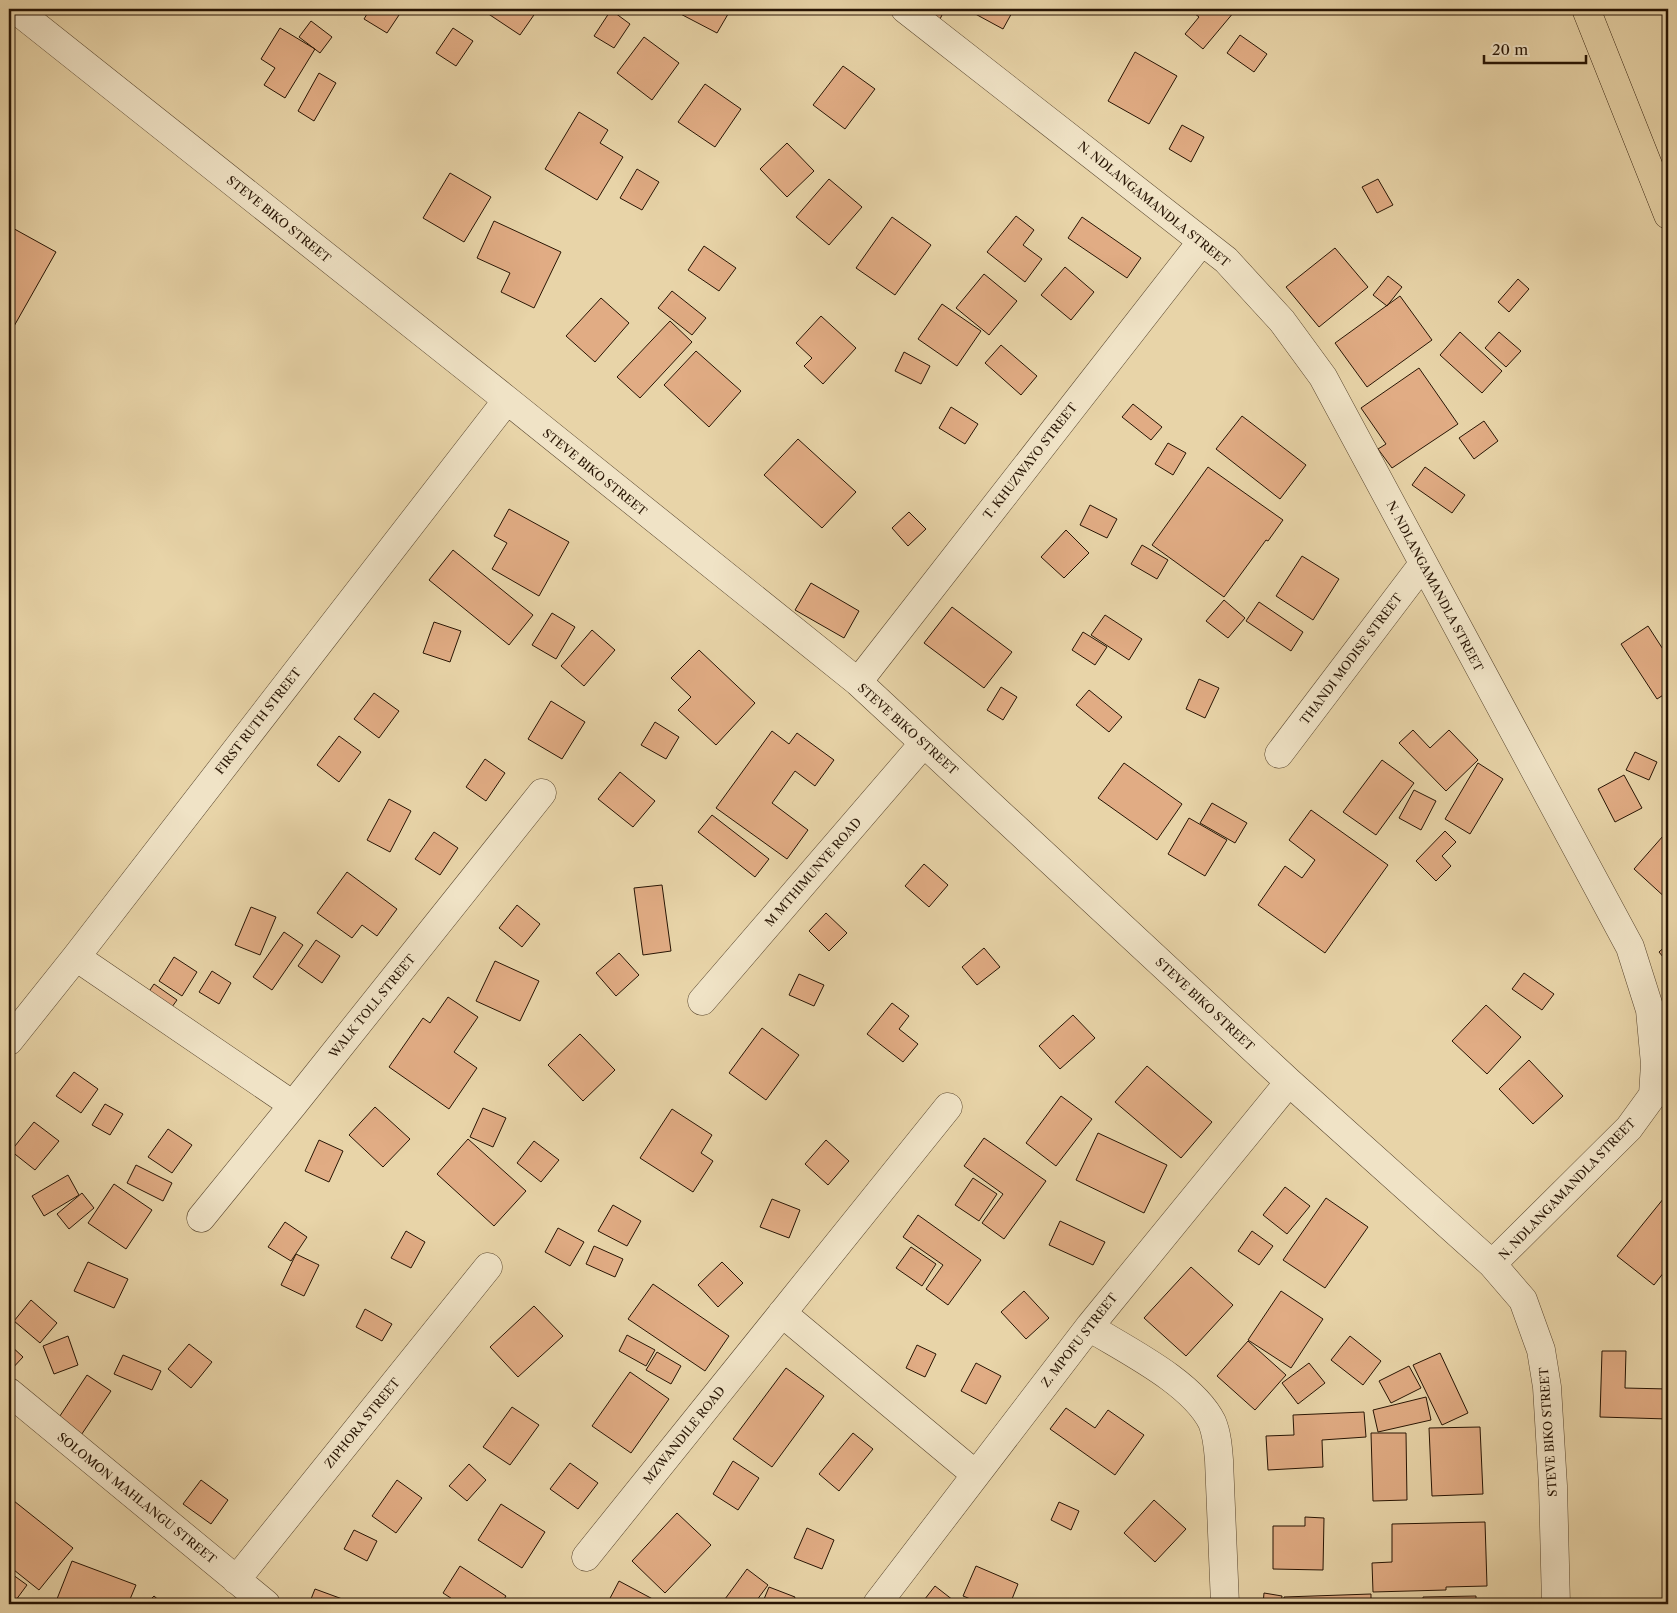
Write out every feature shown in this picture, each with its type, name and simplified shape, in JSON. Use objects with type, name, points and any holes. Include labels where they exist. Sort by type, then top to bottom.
[{"type":"highway","points":[[1586,9],[1668,215]]},
{"type":"street","name":"STEVE BIKO STREET","points":[[15,9],[858,682],[1289,1082],[1492,1264],[1523,1300],[1541,1350],[1547,1387],[1553,1486],[1556,1604]]},
{"type":"street","name":"N. NDLANGAMANDLA STREET","points":[[905,9],[1202,240],[1226,260],[1282,321],[1323,378],[1630,947],[1650,1010],[1655,1064],[1653,1095],[1629,1128],[1492,1264]]},
{"type":"street","name":"T. KHUZWAYO STREET","points":[[858,682],[1202,240]]},
{"type":"street","name":"FIRST RUTH STREET","points":[[9,1041],[507,400]]},
{"type":"street","name":"THANDI MODISE STREET","points":[[1279,754],[1423,564]]},
{"type":"street","name":"M MTHIMUNYE ROAD","points":[[702,1001],[924,743]]},
{"type":"street","name":"WALK TOLL STREET","points":[[201,1218],[542,793]]},
{"type":"street","points":[[76,957],[293,1105]]},
{"type":"street","name":"Z. MPOFU STREET","points":[[877,1604],[1089,1327],[1289,1082]]},
{"type":"street","name":"MZWANDILE ROAD","points":[[586,1557],[948,1107]]},
{"type":"street","name":"ZIPHORA STREET","points":[[236,1580],[488,1267]]},
{"type":"street","points":[[782,1313],[975,1474]]},
{"type":"street","points":[[1089,1327],[1153,1366],[1181,1386],[1212,1422],[1217,1438],[1219,1460],[1225,1604]]},
{"type":"street","name":"SOLOMON MAHLANGU STREET","points":[[9,1392],[266,1604]]},
{"type":"building","points":[[370,9],[403,9],[387,33],[364,19]]},
{"type":"building","points":[[481,9],[531,9],[536,12],[520,35]]},
{"type":"building","points":[[671,9],[731,9],[717,33]]},
{"type":"building","points":[[917,9],[945,9],[937,25]]},
{"type":"building","points":[[969,9],[1014,9],[1003,29]]},
{"type":"building","points":[[1189,9],[1230,9],[1234,12],[1203,49],[1185,34],[1199,17]]},
{"type":"building","points":[[611,10],[630,24],[614,48],[594,36]]},
{"type":"building","points":[[311,21],[332,37],[320,53],[299,37]]},
{"type":"building","points":[[280,28],[315,49],[285,98],[264,85],[275,68],[261,59]]},
{"type":"building","points":[[453,28],[473,41],[456,66],[436,53]]},
{"type":"building","points":[[1240,35],[1267,54],[1254,72],[1227,53]]},
{"type":"building","points":[[644,37],[679,63],[652,100],[617,73]]},
{"type":"building","points":[[1135,52],[1177,76],[1149,124],[1108,101]]},
{"type":"building","points":[[843,66],[875,89],[845,129],[813,105]]},
{"type":"building","points":[[319,73],[336,83],[314,121],[298,111]]},
{"type":"building","points":[[705,84],[741,109],[715,147],[678,122]]},
{"type":"building","points":[[579,112],[608,130],[600,143],[623,157],[597,200],[545,169]]},
{"type":"building","points":[[1182,125],[1204,137],[1191,162],[1169,149]]},
{"type":"building","points":[[787,143],[814,171],[787,197],[760,169]]},
{"type":"building","points":[[637,169],[659,182],[642,210],[620,198]]},
{"type":"building","points":[[450,173],[491,197],[464,242],[423,218]]},
{"type":"building","points":[[829,179],[862,207],[829,245],[796,217]]},
{"type":"building","points":[[1378,179],[1393,205],[1377,213],[1362,187]]},
{"type":"building","points":[[1016,216],[1034,230],[1023,245],[1042,259],[1025,282],[987,252]]},
{"type":"building","points":[[892,217],[931,245],[895,295],[856,268]]},
{"type":"building","points":[[1082,217],[1141,258],[1127,278],[1068,238]]},
{"type":"building","points":[[494,221],[561,252],[534,308],[501,292],[510,273],[477,258]]},
{"type":"building","points":[[9,226],[56,252],[9,335]]},
{"type":"building","points":[[704,246],[736,268],[719,291],[688,270]]},
{"type":"building","points":[[1335,248],[1368,287],[1319,327],[1286,287]]},
{"type":"building","points":[[1065,267],[1094,292],[1071,320],[1041,295]]},
{"type":"building","points":[[984,274],[1017,301],[989,335],[956,308]]},
{"type":"building","points":[[1388,276],[1402,287],[1387,306],[1373,295]]},
{"type":"building","points":[[1518,279],[1529,289],[1509,312],[1498,302]]},
{"type":"building","points":[[672,291],[706,318],[692,335],[658,308]]},
{"type":"building","points":[[1400,296],[1432,340],[1367,387],[1335,343]]},
{"type":"building","points":[[601,298],[629,323],[595,362],[566,336]]},
{"type":"building","points":[[942,304],[981,331],[957,366],[918,339]]},
{"type":"building","points":[[821,316],[856,348],[823,384],[804,366],[812,358],[796,343]]},
{"type":"building","points":[[670,321],[692,342],[640,398],[617,377]]},
{"type":"building","points":[[1460,332],[1502,371],[1482,393],[1440,355]]},
{"type":"building","points":[[1499,332],[1521,351],[1506,367],[1485,348]]},
{"type":"building","points":[[1001,345],[1037,376],[1021,395],[985,363]]},
{"type":"building","points":[[696,351],[741,391],[709,427],[664,385]]},
{"type":"building","points":[[904,352],[930,366],[921,384],[895,371]]},
{"type":"building","points":[[1419,368],[1458,424],[1392,468],[1378,449],[1386,444],[1361,408]]},
{"type":"building","points":[[1133,404],[1162,427],[1151,440],[1122,417]]},
{"type":"building","points":[[951,407],[978,424],[965,444],[939,428]]},
{"type":"building","points":[[1242,416],[1306,465],[1280,499],[1216,449]]},
{"type":"building","points":[[1484,421],[1498,441],[1474,459],[1459,438]]},
{"type":"building","points":[[798,439],[856,492],[822,528],[764,475]]},
{"type":"building","points":[[1168,443],[1186,453],[1173,475],[1155,464]]},
{"type":"building","points":[[1208,467],[1283,520],[1224,597],[1152,545]]},
{"type":"building","points":[[1425,467],[1465,495],[1452,513],[1412,485]]},
{"type":"building","points":[[1090,505],[1117,519],[1107,538],[1080,525]]},
{"type":"building","points":[[509,509],[569,542],[539,596],[492,569],[507,543],[494,536]]},
{"type":"building","points":[[909,512],[926,529],[908,546],[892,528]]},
{"type":"building","points":[[1066,530],[1089,553],[1064,578],[1041,557]]},
{"type":"building","points":[[1142,545],[1168,560],[1157,579],[1131,564]]},
{"type":"building","points":[[453,550],[533,615],[509,645],[429,580]]},
{"type":"building","points":[[1302,556],[1339,579],[1313,620],[1276,596]]},
{"type":"building","points":[[811,583],[859,611],[844,638],[795,610]]},
{"type":"building","points":[[1224,600],[1245,618],[1228,638],[1206,621]]},
{"type":"building","points":[[1259,602],[1303,632],[1291,651],[1246,621]]},
{"type":"building","points":[[952,607],[1012,652],[984,688],[924,643]]},
{"type":"building","points":[[552,613],[575,627],[556,659],[532,645]]},
{"type":"building","points":[[1105,615],[1142,639],[1129,660],[1091,635]]},
{"type":"building","points":[[434,622],[461,631],[450,662],[423,653]]},
{"type":"building","points":[[1648,626],[1668,657],[1668,692],[1657,699],[1621,644]]},
{"type":"building","points":[[592,630],[615,650],[584,686],[561,666]]},
{"type":"building","points":[[1083,632],[1107,647],[1095,665],[1072,650]]},
{"type":"building","points":[[699,650],[755,703],[716,745],[678,710],[691,697],[671,678]]},
{"type":"building","points":[[1199,679],[1219,688],[1205,718],[1186,709]]},
{"type":"building","points":[[1001,687],[1017,697],[1003,720],[987,710]]},
{"type":"building","points":[[1089,690],[1122,717],[1109,732],[1076,705]]},
{"type":"building","points":[[374,693],[399,711],[379,738],[354,719]]},
{"type":"building","points":[[551,701],[585,722],[562,759],[528,739]]},
{"type":"building","points":[[655,722],[679,737],[666,759],[641,745]]},
{"type":"building","points":[[1413,730],[1430,748],[1449,730],[1478,760],[1446,791],[1399,743]]},
{"type":"building","points":[[772,731],[789,744],[797,733],[834,760],[815,786],[795,771],[772,803],[808,830],[787,859],[716,808]]},
{"type":"building","points":[[339,736],[361,752],[339,782],[317,765]]},
{"type":"building","points":[[1635,752],[1657,762],[1649,780],[1626,770]]},
{"type":"building","points":[[485,759],[505,773],[486,801],[466,787]]},
{"type":"building","points":[[1382,760],[1414,783],[1376,835],[1343,812]]},
{"type":"building","points":[[1124,763],[1182,804],[1157,840],[1098,798]]},
{"type":"building","points":[[1478,763],[1503,779],[1470,834],[1445,819]]},
{"type":"building","points":[[620,772],[655,801],[633,827],[598,799]]},
{"type":"building","points":[[1624,775],[1642,808],[1615,822],[1598,789]]},
{"type":"building","points":[[1414,790],[1436,801],[1421,830],[1399,818]]},
{"type":"building","points":[[389,799],[411,811],[390,852],[367,840]]},
{"type":"building","points":[[1212,803],[1247,823],[1235,843],[1200,823]]},
{"type":"building","points":[[1311,810],[1388,865],[1325,953],[1258,905],[1285,866],[1302,878],[1315,860],[1289,840]]},
{"type":"building","points":[[712,815],[769,859],[755,877],[698,832]]},
{"type":"building","points":[[1189,818],[1227,840],[1205,876],[1168,854]]},
{"type":"building","points":[[1445,831],[1456,842],[1442,856],[1451,866],[1436,881],[1416,861]]},
{"type":"building","points":[[434,832],[458,848],[440,875],[415,859]]},
{"type":"building","points":[[1663,836],[1668,840],[1668,900],[1634,869]]},
{"type":"building","points":[[924,864],[948,885],[929,907],[905,886]]},
{"type":"building","points":[[347,872],[397,909],[377,936],[362,925],[352,938],[317,913]]},
{"type":"building","points":[[662,885],[671,951],[643,955],[634,888]]},
{"type":"building","points":[[517,905],[540,924],[522,947],[499,928]]},
{"type":"building","points":[[251,907],[276,917],[260,955],[235,945]]},
{"type":"building","points":[[826,913],[847,933],[829,951],[809,931]]},
{"type":"building","points":[[284,932],[303,945],[272,990],[253,977]]},
{"type":"building","points":[[316,940],[340,956],[322,983],[298,966]]},
{"type":"building","points":[[1668,944],[1668,963],[1659,952]]},
{"type":"building","points":[[984,948],[1000,967],[977,985],[962,967]]},
{"type":"building","points":[[619,953],[639,975],[616,996],[596,973]]},
{"type":"building","points":[[174,957],[197,972],[182,996],[159,981]]},
{"type":"building","points":[[495,961],[539,981],[520,1021],[476,1001]]},
{"type":"building","points":[[212,971],[231,983],[219,1004],[199,992]]},
{"type":"building","points":[[1524,973],[1554,994],[1542,1010],[1512,989]]},
{"type":"building","points":[[799,974],[824,985],[814,1006],[789,995]]},
{"type":"building","points":[[154,984],[177,1000],[164,1018],[142,1002]]},
{"type":"building","points":[[448,997],[478,1017],[454,1052],[477,1068],[449,1109],[389,1067],[423,1018],[430,1023]]},
{"type":"building","points":[[892,1003],[909,1016],[899,1029],[918,1044],[903,1062],[867,1034]]},
{"type":"building","points":[[1486,1005],[1521,1037],[1487,1074],[1452,1041]]},
{"type":"building","points":[[1073,1015],[1095,1038],[1060,1069],[1039,1046]]},
{"type":"building","points":[[762,1028],[799,1055],[766,1100],[729,1073]]},
{"type":"building","points":[[580,1034],[615,1070],[583,1101],[548,1065]]},
{"type":"building","points":[[1529,1060],[1563,1096],[1533,1124],[1499,1089]]},
{"type":"building","points":[[1147,1066],[1212,1122],[1181,1158],[1115,1102]]},
{"type":"building","points":[[74,1072],[98,1089],[81,1113],[56,1096]]},
{"type":"building","points":[[1061,1096],[1092,1119],[1056,1166],[1026,1143]]},
{"type":"building","points":[[105,1104],[123,1114],[110,1135],[92,1125]]},
{"type":"building","points":[[375,1107],[410,1139],[383,1167],[349,1135]]},
{"type":"building","points":[[483,1108],[506,1118],[493,1147],[470,1137]]},
{"type":"building","points":[[672,1109],[712,1135],[701,1153],[713,1161],[693,1192],[640,1158]]},
{"type":"building","points":[[34,1122],[59,1141],[35,1170],[11,1151]]},
{"type":"building","points":[[168,1129],[192,1145],[172,1173],[148,1157]]},
{"type":"building","points":[[1098,1133],[1167,1165],[1144,1213],[1076,1180]]},
{"type":"building","points":[[984,1138],[1046,1181],[1004,1239],[982,1223],[1003,1194],[964,1166]]},
{"type":"building","points":[[468,1139],[526,1191],[494,1226],[437,1174]]},
{"type":"building","points":[[319,1140],[343,1151],[329,1182],[305,1171]]},
{"type":"building","points":[[826,1140],[849,1161],[828,1185],[805,1164]]},
{"type":"building","points":[[534,1141],[559,1160],[541,1182],[517,1163]]},
{"type":"building","points":[[136,1165],[172,1183],[163,1201],[127,1183]]},
{"type":"building","points":[[68,1175],[79,1195],[44,1216],[32,1196]]},
{"type":"building","points":[[973,1178],[997,1194],[979,1221],[955,1205]]},
{"type":"building","points":[[114,1184],[152,1210],[126,1249],[88,1223]]},
{"type":"building","points":[[1285,1187],[1310,1206],[1287,1234],[1263,1215]]},
{"type":"building","points":[[82,1193],[94,1208],[69,1229],[57,1214]]},
{"type":"building","points":[[1668,1193],[1668,1267],[1654,1285],[1617,1256]]},
{"type":"building","points":[[1326,1198],[1368,1227],[1325,1288],[1283,1260]]},
{"type":"building","points":[[772,1199],[800,1210],[789,1238],[760,1227]]},
{"type":"building","points":[[613,1205],[641,1221],[627,1246],[598,1231]]},
{"type":"building","points":[[918,1215],[981,1260],[948,1305],[926,1289],[943,1265],[903,1237]]},
{"type":"building","points":[[1060,1221],[1105,1242],[1093,1265],[1049,1245]]},
{"type":"building","points":[[285,1222],[307,1237],[291,1261],[268,1247]]},
{"type":"building","points":[[558,1228],[584,1242],[570,1266],[545,1252]]},
{"type":"building","points":[[406,1231],[425,1242],[411,1268],[391,1258]]},
{"type":"building","points":[[1252,1231],[1273,1246],[1259,1265],[1238,1251]]},
{"type":"building","points":[[594,1246],[623,1259],[615,1277],[586,1264]]},
{"type":"building","points":[[911,1247],[936,1264],[922,1286],[896,1268]]},
{"type":"building","points":[[296,1254],[319,1265],[304,1296],[281,1285]]},
{"type":"building","points":[[88,1262],[128,1279],[114,1308],[74,1291]]},
{"type":"building","points":[[722,1262],[743,1283],[718,1307],[698,1285]]},
{"type":"building","points":[[1191,1267],[1233,1305],[1186,1356],[1144,1318]]},
{"type":"building","points":[[653,1284],[729,1336],[705,1371],[628,1319]]},
{"type":"building","points":[[1024,1291],[1049,1318],[1026,1339],[1001,1312]]},
{"type":"building","points":[[1281,1291],[1323,1319],[1291,1368],[1248,1340]]},
{"type":"building","points":[[31,1300],[57,1323],[40,1343],[14,1321]]},
{"type":"building","points":[[534,1306],[563,1336],[518,1377],[490,1347]]},
{"type":"building","points":[[365,1309],[392,1324],[382,1341],[356,1327]]},
{"type":"building","points":[[627,1335],[655,1350],[646,1366],[619,1351]]},
{"type":"building","points":[[68,1336],[78,1365],[54,1374],[43,1346]]},
{"type":"building","points":[[1350,1336],[1381,1361],[1363,1385],[1331,1360]]},
{"type":"building","points":[[1248,1341],[1286,1375],[1255,1410],[1217,1376]]},
{"type":"building","points":[[9,1344],[23,1357],[9,1372]]},
{"type":"building","points":[[189,1344],[212,1362],[191,1388],[168,1369]]},
{"type":"building","points":[[917,1345],[936,1354],[925,1377],[906,1368]]},
{"type":"building","points":[[1602,1351],[1626,1351],[1625,1388],[1668,1389],[1668,1419],[1600,1417]]},
{"type":"building","points":[[657,1352],[681,1366],[671,1384],[646,1370]]},
{"type":"building","points":[[1440,1353],[1468,1413],[1442,1425],[1413,1365]]},
{"type":"building","points":[[123,1355],[161,1371],[152,1390],[114,1374]]},
{"type":"building","points":[[976,1363],[1001,1376],[986,1404],[961,1391]]},
{"type":"building","points":[[1309,1363],[1325,1383],[1298,1404],[1282,1383]]},
{"type":"building","points":[[1409,1366],[1421,1388],[1391,1403],[1379,1381]]},
{"type":"building","points":[[786,1368],[824,1396],[772,1467],[733,1439]]},
{"type":"building","points":[[630,1372],[669,1399],[631,1453],[592,1426]]},
{"type":"building","points":[[87,1375],[111,1391],[73,1447],[50,1431]]},
{"type":"building","points":[[1426,1397],[1431,1420],[1378,1432],[1373,1410]]},
{"type":"building","points":[[512,1407],[539,1425],[510,1465],[483,1447]]},
{"type":"building","points":[[1066,1408],[1095,1428],[1108,1410],[1144,1435],[1115,1475],[1050,1429]]},
{"type":"building","points":[[1364,1412],[1366,1437],[1322,1440],[1323,1467],[1268,1470],[1266,1436],[1294,1435],[1293,1415]]},
{"type":"building","points":[[1480,1427],[1483,1494],[1432,1496],[1429,1428]]},
{"type":"building","points":[[853,1433],[873,1449],[839,1491],[819,1474]]},
{"type":"building","points":[[1371,1433],[1406,1433],[1407,1500],[1373,1501]]},
{"type":"building","points":[[733,1461],[759,1478],[738,1510],[713,1494]]},
{"type":"building","points":[[570,1463],[598,1483],[578,1509],[550,1489]]},
{"type":"building","points":[[469,1464],[486,1480],[467,1501],[449,1486]]},
{"type":"building","points":[[201,1480],[228,1500],[211,1524],[183,1504]]},
{"type":"building","points":[[397,1480],[422,1498],[396,1533],[372,1516]]},
{"type":"building","points":[[1154,1500],[1186,1529],[1155,1562],[1124,1533]]},
{"type":"building","points":[[14,1501],[73,1548],[39,1590],[9,1566],[9,1508]]},
{"type":"building","points":[[1059,1502],[1079,1511],[1071,1530],[1051,1520]]},
{"type":"building","points":[[501,1504],[545,1532],[522,1568],[478,1540]]},
{"type":"building","points":[[677,1513],[711,1545],[665,1593],[632,1561]]},
{"type":"building","points":[[1305,1517],[1324,1518],[1323,1570],[1273,1569],[1273,1526],[1305,1526]]},
{"type":"building","points":[[1485,1522],[1487,1586],[1446,1587],[1446,1590],[1373,1592],[1372,1563],[1392,1562],[1392,1524]]},
{"type":"building","points":[[807,1528],[834,1540],[822,1569],[794,1558]]},
{"type":"building","points":[[354,1530],[377,1541],[367,1561],[344,1549]]},
{"type":"building","points":[[72,1561],[136,1585],[128,1604],[55,1604]]},
{"type":"building","points":[[460,1566],[506,1596],[501,1604],[460,1604],[443,1593]]},
{"type":"building","points":[[976,1566],[1018,1584],[1010,1604],[983,1604],[963,1596]]},
{"type":"building","points":[[747,1569],[768,1585],[754,1604],[732,1604],[725,1599]]},
{"type":"building","points":[[9,1572],[27,1585],[13,1604],[9,1604]]},
{"type":"building","points":[[619,1581],[662,1604],[607,1604]]},
{"type":"building","points":[[935,1586],[958,1604],[921,1604]]},
{"type":"building","points":[[769,1587],[795,1597],[793,1604],[762,1604]]},
{"type":"building","points":[[315,1589],[356,1604],[309,1604]]},
{"type":"building","points":[[1264,1593],[1282,1596],[1281,1604],[1263,1604]]},
{"type":"building","points":[[1371,1594],[1371,1604],[1284,1604],[1284,1597]]},
{"type":"building","points":[[154,1596],[163,1604],[146,1604]]},
{"type":"building","points":[[1476,1596],[1476,1604],[1423,1604],[1423,1597]]}]
